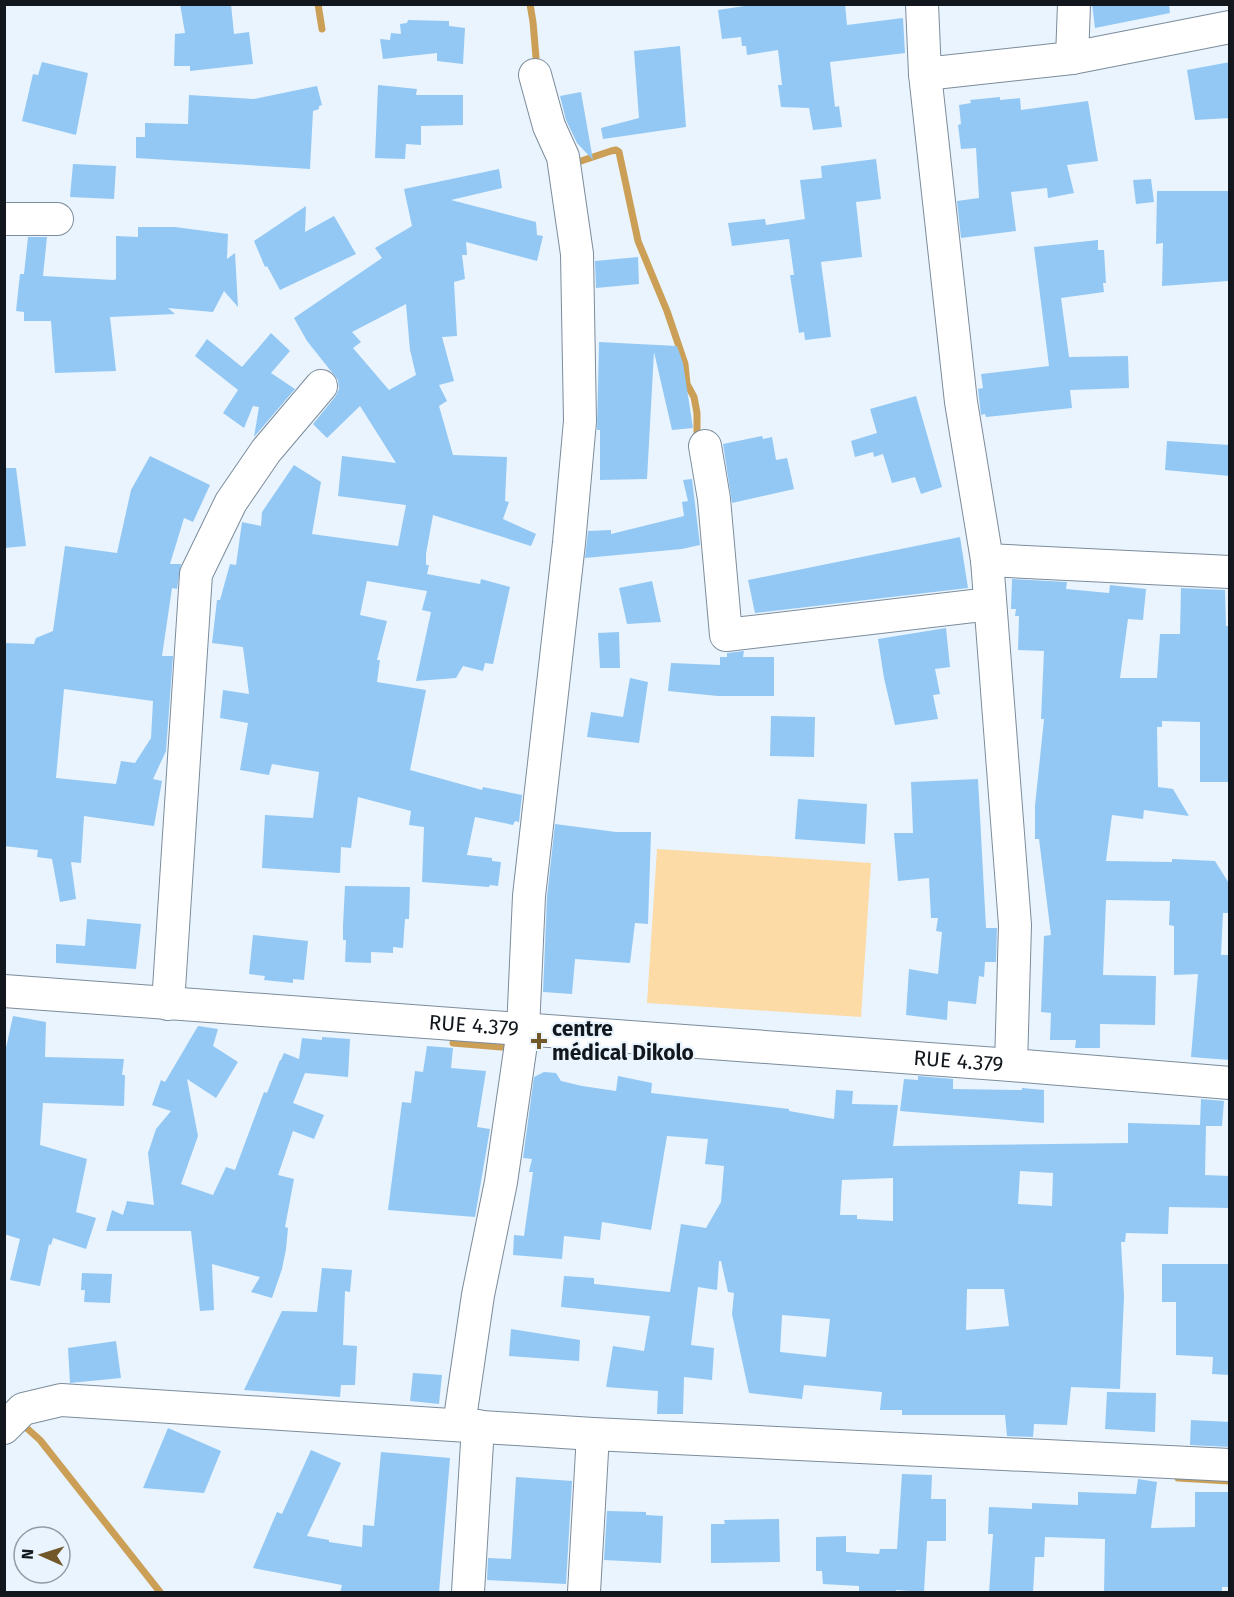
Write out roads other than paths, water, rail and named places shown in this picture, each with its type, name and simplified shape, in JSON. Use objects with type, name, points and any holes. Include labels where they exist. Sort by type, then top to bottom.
[{"type":"street","points":[[922,4],[925,74],[961,402],[987,560],[1015,925],[1011,1065]]},
{"type":"street","points":[[1072,58],[1074,4]]},
{"type":"street","points":[[925,74],[1072,58],[1230,27]]},
{"type":"street","points":[[468,1593],[468,1425],[478,1295],[501,1182],[523,1030],[529,896],[569,543],[580,421],[578,254],[563,158],[549,126],[535,75]]},
{"type":"street","points":[[4,219],[57,219]]},
{"type":"street","points":[[168,1004],[196,574],[231,502],[266,451],[321,386]]},
{"type":"street","points":[[705,446],[714,499],[726,635],[990,604]]},
{"type":"street","points":[[987,560],[1230,572]]},
{"type":"street","name":"RUE 4.379","points":[[4,991],[1230,1083]]},
{"type":"street","points":[[14,1418],[61,1400],[593,1434],[1230,1465]]},
{"type":"street","points":[[584,1593],[593,1434]]},
{"type":"waterway","points":[[318,4],[322,29]]},
{"type":"waterway","points":[[530,4],[537,69]]},
{"type":"waterway","points":[[573,160],[581,161],[616,150],[619,152],[638,241],[667,311],[685,364],[687,384],[694,397],[697,413],[697,441]]},
{"type":"waterway","points":[[453,1043],[512,1048]]},
{"type":"waterway","points":[[21,1423],[40,1440],[160,1592]]},
{"type":"waterway","points":[[1178,1478],[1229,1481]]},
{"type":"place","name":"centre médical Dikolo","points":[[539,1041]]}]
